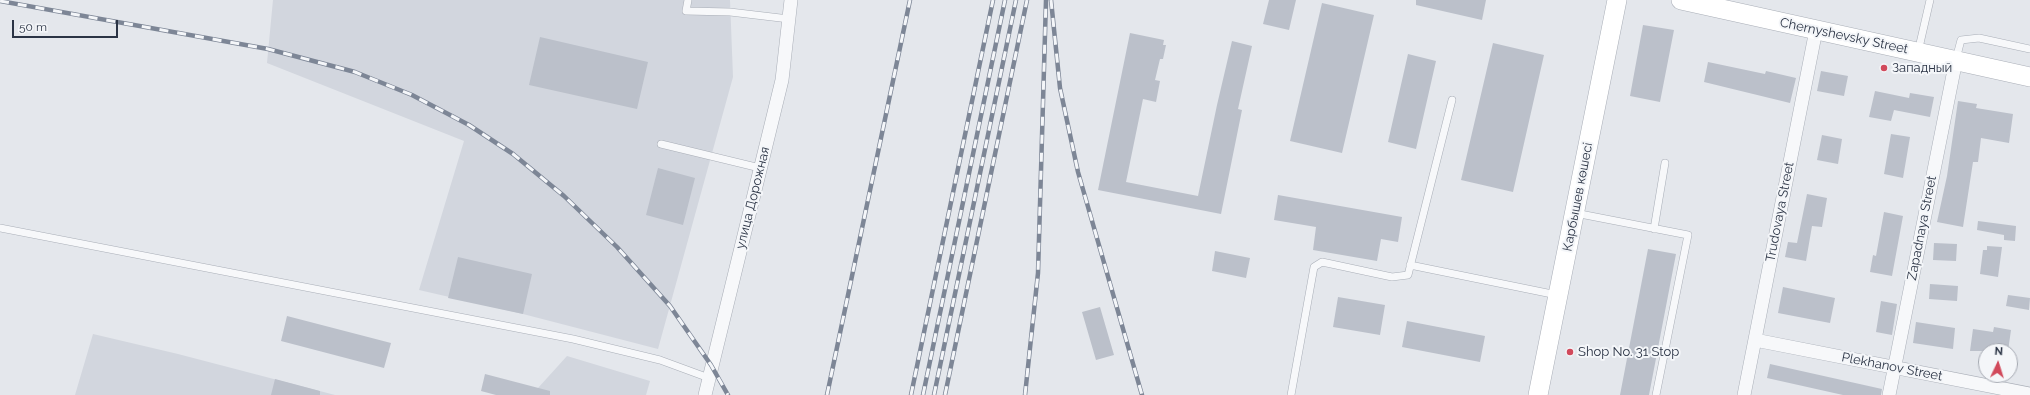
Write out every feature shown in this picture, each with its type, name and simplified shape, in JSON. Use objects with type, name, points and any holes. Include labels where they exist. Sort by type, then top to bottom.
[{"type":"main road","name":"Карбышев көшесі","points":[[1538,395],[1617,0]]},
{"type":"main road","name":"Chernyshevsky Street","points":[[1681,0],[2030,77]]},
{"type":"street","name":"улица Дорожная","points":[[705,395],[782,80],[791,0]]},
{"type":"street","name":"Trudovaya Street","points":[[1744,395],[1816,30]]},
{"type":"street","name":"Zapadnaya Street","points":[[1889,395],[1956,60]]},
{"type":"street","name":"Plekhanov Street","points":[[1755,340],[2029,392]]},
{"type":"lane","points":[[688,0],[686,11],[730,12],[789,19]]},
{"type":"lane","points":[[1918,52],[1930,0]]},
{"type":"lane","points":[[1956,60],[1962,40],[1979,38],[2030,49]]},
{"type":"lane","points":[[1291,395],[1314,267],[1322,262],[1392,277],[1408,275],[1452,100]]},
{"type":"lane","points":[[662,144],[760,168]]},
{"type":"lane","points":[[1654,229],[1665,163]]},
{"type":"lane","points":[[1574,213],[1688,235],[1656,395]]},
{"type":"lane","points":[[0,228],[573,339],[660,360],[709,378]]},
{"type":"lane","points":[[1410,265],[1558,295]]},
{"type":"shaded area","points":[[273,0],[730,0],[733,77],[658,349],[523,314],[419,290],[464,141],[267,63]]},
{"type":"shaded area","points":[[93,334],[178,354],[335,395],[75,395]]},
{"type":"shaded area","points":[[567,356],[650,381],[646,395],[536,395],[538,388]]},
{"type":"building","points":[[1269,0],[1296,0],[1289,30],[1263,24]]},
{"type":"building","points":[[1416,0],[1486,0],[1482,20],[1416,5]]},
{"type":"building","points":[[1322,3],[1374,15],[1342,153],[1290,141]]},
{"type":"building","points":[[1643,25],[1674,30],[1660,102],[1630,96]]},
{"type":"building","points":[[1130,33],[1164,40],[1163,45],[1166,45],[1163,59],[1160,59],[1155,80],[1160,81],[1156,102],[1143,99],[1126,182],[1198,196],[1232,41],[1252,46],[1238,109],[1242,110],[1221,214],[1098,190]]},
{"type":"building","points":[[540,37],[648,62],[637,109],[529,85]]},
{"type":"building","points":[[1493,43],[1544,55],[1513,192],[1461,180]]},
{"type":"building","points":[[1408,54],[1436,61],[1416,149],[1388,142]]},
{"type":"building","points":[[1708,62],[1765,74],[1766,71],[1796,78],[1790,103],[1704,82]]},
{"type":"building","points":[[1821,71],[1848,76],[1844,96],[1817,91]]},
{"type":"building","points":[[1875,91],[1909,98],[1910,93],[1934,97],[1930,117],[1894,110],[1891,121],[1869,117]]},
{"type":"building","points":[[1958,101],[1977,104],[1976,108],[2013,114],[2009,143],[1981,138],[1978,162],[1973,162],[1963,227],[1937,222],[1947,176]]},
{"type":"building","points":[[1891,134],[1910,137],[1903,178],[1884,174]]},
{"type":"building","points":[[1822,135],[1842,139],[1838,164],[1817,160]]},
{"type":"building","points":[[658,168],[695,178],[683,225],[646,215]]},
{"type":"building","points":[[1807,194],[1827,198],[1822,227],[1812,226],[1806,261],[1785,257],[1788,242],[1797,243]]},
{"type":"building","points":[[1278,195],[1402,217],[1398,242],[1381,239],[1377,261],[1313,250],[1316,227],[1274,220]]},
{"type":"building","points":[[1884,212],[1903,216],[1892,276],[1870,272],[1873,255],[1876,256]]},
{"type":"building","points":[[1978,221],[2016,226],[2015,241],[2004,240],[2004,235],[1977,230]]},
{"type":"building","points":[[1934,243],[1957,244],[1956,261],[1933,260]]},
{"type":"building","points":[[1987,246],[2002,247],[1998,277],[1980,274],[1983,250],[1987,250]]},
{"type":"building","points":[[1648,249],[1676,254],[1649,395],[1620,395]]},
{"type":"building","points":[[1215,251],[1250,258],[1246,278],[1212,271]]},
{"type":"building","points":[[458,257],[532,274],[523,314],[448,298]]},
{"type":"building","points":[[1930,284],[1958,286],[1957,301],[1929,299]]},
{"type":"building","points":[[1783,287],[1835,298],[1830,323],[1778,313]]},
{"type":"building","points":[[2008,295],[2030,298],[2029,310],[2006,306]]},
{"type":"building","points":[[1338,297],[1385,305],[1380,335],[1333,327]]},
{"type":"building","points":[[1881,301],[1897,304],[1892,335],[1876,332]]},
{"type":"building","points":[[1100,307],[1114,355],[1096,360],[1082,312]]},
{"type":"building","points":[[287,316],[391,343],[384,368],[281,341]]},
{"type":"building","points":[[1407,321],[1485,336],[1480,362],[1402,347]]},
{"type":"building","points":[[1916,322],[1955,328],[1953,349],[1913,343]]},
{"type":"building","points":[[1994,327],[2011,330],[2009,343],[1978,343],[1978,351],[1970,351],[1973,329],[1993,332]]},
{"type":"building","points":[[1770,364],[1882,389],[1881,395],[1843,395],[1767,378]]},
{"type":"building","points":[[485,374],[550,391],[550,395],[496,395],[481,391]]},
{"type":"building","points":[[275,379],[320,391],[320,395],[271,395]]},
{"type":"railway","points":[[827,395],[910,0]]},
{"type":"railway","points":[[911,395],[993,0]]},
{"type":"railway","points":[[923,395],[1005,0]]},
{"type":"railway","points":[[934,395],[1016,0]]},
{"type":"railway","points":[[945,395],[1027,0]]},
{"type":"railway","points":[[1025,395],[1038,273],[1046,0]]},
{"type":"railway","points":[[1051,0],[1060,88],[1078,172],[1142,395]]},
{"type":"railway","points":[[0,1],[268,49],[355,72],[412,95],[469,125],[513,154],[564,196],[617,247],[670,306],[711,365],[728,395]]},
{"type":"place","name":"Западный","points":[[1884,68]]},
{"type":"place","name":"Shop No. 31 Stop","points":[[1570,352]]}]
